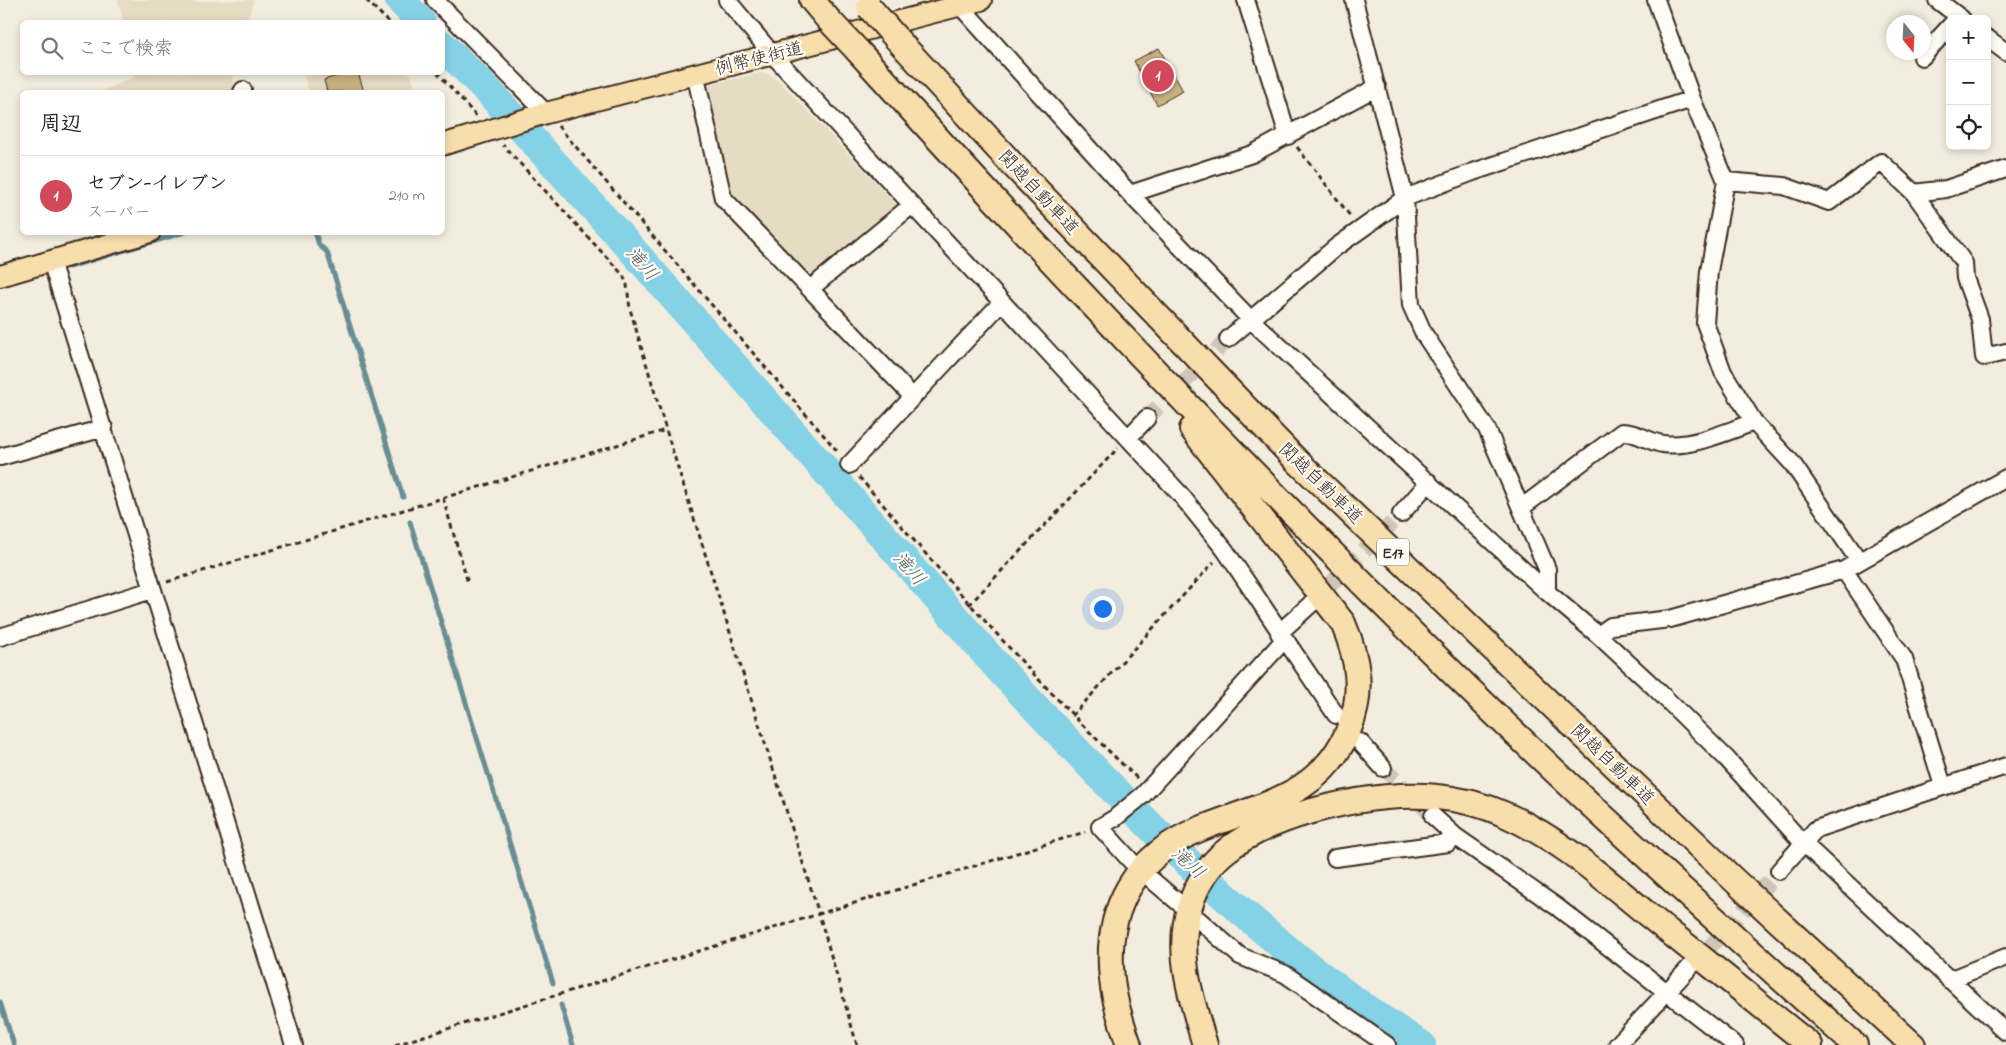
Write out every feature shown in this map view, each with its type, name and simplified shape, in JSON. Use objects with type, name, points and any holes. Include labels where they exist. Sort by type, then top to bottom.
[{"type":"highway","name":"E17","points":[[812,0],[1129,346],[1466,686],[1704,910],[1856,1045]]},
{"type":"highway","name":"関越自動車道","points":[[866,3],[1019,171],[1296,460],[1734,880],[1912,1045]]},
{"type":"highway","points":[[1129,346],[1280,545],[1331,606],[1343,623],[1353,647],[1358,670],[1355,716],[1343,744],[1327,766],[1306,785],[1283,798],[1201,828],[1164,848],[1142,870],[1120,904],[1110,956],[1112,981],[1129,1045]]},
{"type":"highway","points":[[1205,1045],[1184,958],[1184,935],[1189,910],[1199,885],[1225,851],[1252,833],[1286,819],[1323,808],[1399,796],[1436,796],[1471,802],[1505,815],[1561,844],[1810,1045]]},
{"type":"main road","name":"例幣使街道","points":[[493,129],[541,114],[773,55],[958,3],[981,0]]},
{"type":"main road","points":[[445,144],[493,129]]},
{"type":"main road","points":[[0,276],[140,235]]},
{"type":"street","points":[[435,0],[541,114]]},
{"type":"street","points":[[727,0],[773,55],[1180,494],[1225,550],[1281,636],[1336,715]]},
{"type":"street","points":[[1246,0],[1288,136]]},
{"type":"street","points":[[1354,0],[1405,198],[1411,305],[1424,334],[1487,429],[1547,569],[1547,592]]},
{"type":"street","points":[[1656,0],[1692,99],[1726,181],[1709,271],[1705,323],[1723,372],[1754,422],[1792,463],[1858,562]]},
{"type":"street","points":[[1937,0],[1951,15]]},
{"type":"street","points":[[958,3],[1130,194],[1251,320],[1430,482],[1547,592],[1598,635],[1726,759],[1802,842],[2006,1032]]},
{"type":"street","points":[[1931,47],[1946,31]]},
{"type":"street","points":[[1991,41],[2006,52]]},
{"type":"street","points":[[694,74],[723,198],[913,396]]},
{"type":"street","points":[[1130,194],[1252,154],[1377,87]]},
{"type":"street","points":[[1228,339],[1336,246],[1405,198],[1473,172],[1692,99]]},
{"type":"street","points":[[1726,181],[1784,186],[1829,202],[1881,162],[1914,194],[1964,262],[1966,278],[1980,319],[1984,357],[2006,352]]},
{"type":"street","points":[[1914,194],[1946,189],[2006,169]]},
{"type":"street","points":[[810,289],[912,205]]},
{"type":"street","points":[[51,261],[294,1045]]},
{"type":"street","points":[[849,464],[1002,302]]},
{"type":"street","points":[[1129,437],[1147,418]]},
{"type":"street","points":[[1521,508],[1622,432],[1632,432],[1663,444],[1706,440],[1754,422]]},
{"type":"street","points":[[0,457],[104,428]]},
{"type":"street","points":[[1598,635],[1612,626],[1670,618],[1844,570],[2006,478]]},
{"type":"street","points":[[1401,514],[1430,482]]},
{"type":"street","points":[[1844,570],[1904,660],[1944,786]]},
{"type":"street","points":[[0,637],[152,590]]},
{"type":"street","points":[[1312,604],[1281,636],[1143,795],[1115,818],[1100,827],[1142,870],[1240,956],[1285,974],[1387,1045]]},
{"type":"street","points":[[1360,742],[1383,768]]},
{"type":"street","points":[[1779,871],[1802,842],[1816,829],[2006,766]]},
{"type":"street","points":[[1433,816],[1455,836],[1556,907],[1669,992],[1735,1045]]},
{"type":"street","points":[[1335,858],[1448,843],[1455,836]]},
{"type":"street","points":[[1949,980],[2006,957]]},
{"type":"street","points":[[1617,1045],[1692,966]]},
{"type":"path","points":[[366,0],[386,20]]},
{"type":"path","points":[[440,75],[493,129],[623,275],[627,285],[630,309],[666,430],[819,914],[857,1045]]},
{"type":"path","points":[[1288,136],[1361,229]]},
{"type":"path","points":[[152,590],[163,584],[666,430]]},
{"type":"path","points":[[969,605],[1129,437]]},
{"type":"path","points":[[443,498],[468,582]]},
{"type":"path","points":[[1072,716],[1225,550]]},
{"type":"path","points":[[395,1045],[1100,827]]},
{"type":"shaded area","points":[[118,0],[184,0],[185,2],[254,0],[247,20],[123,20]]},
{"type":"shaded area","points":[[760,73],[769,74],[779,81],[899,207],[815,278],[807,279],[727,196],[702,86]]},
{"type":"shaded area","points":[[132,75],[232,75],[233,85],[237,90],[105,90],[133,78]]},
{"type":"shaded area","points":[[411,75],[416,90],[308,90],[304,76]]},
{"type":"building","points":[[1159,48],[1183,91],[1157,105],[1134,61]]},
{"type":"building","points":[[340,75],[359,75],[363,90],[326,90],[324,80]]},
{"type":"waterway","name":"滝川","points":[[400,0],[419,20]]},
{"type":"waterway","name":"滝川","points":[[445,48],[489,92],[627,244],[1004,674],[1128,804],[1246,916],[1331,984],[1421,1045]]},
{"type":"waterway","points":[[69,267],[175,235]]},
{"type":"waterway","points":[[316,235],[319,245],[327,252],[403,497]]},
{"type":"waterway","points":[[410,522],[553,983]]},
{"type":"waterway","points":[[0,1002],[14,1045]]},
{"type":"waterway","points":[[561,1005],[573,1045]]},
{"type":"tunnel","points":[[1147,418],[1228,339]]},
{"type":"tunnel","points":[[1313,602],[1401,514]]},
{"type":"tunnel","points":[[1383,768],[1433,816]]},
{"type":"tunnel","points":[[1694,964],[1779,871]]},
{"type":"place","name":"セブン-イレブン","points":[[1158,76]]}]
